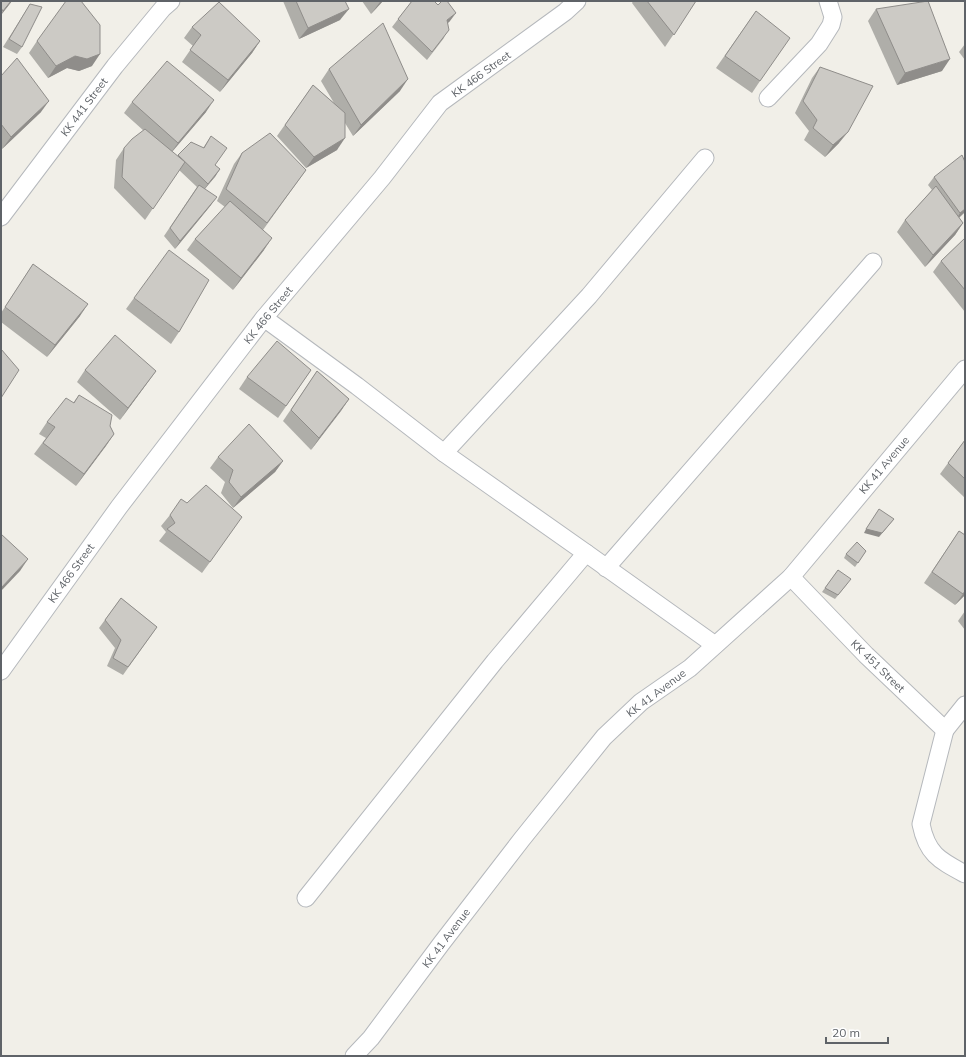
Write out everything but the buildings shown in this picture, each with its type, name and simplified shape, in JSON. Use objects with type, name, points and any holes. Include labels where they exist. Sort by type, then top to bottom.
[{"type":"street","name":"KK 441 Street","points":[[1,217],[115,66],[163,8],[171,1]]},
{"type":"street","name":"KK 466 Street","points":[[1,670],[119,507],[264,318],[382,178],[440,103],[565,12],[577,1]]},
{"type":"street","points":[[768,98],[819,44],[831,25],[833,17],[828,1]]},
{"type":"street","points":[[444,453],[589,296],[705,158]]},
{"type":"street","points":[[606,568],[873,262]]},
{"type":"street","points":[[264,318],[358,386],[444,453],[715,645]]},
{"type":"street","name":"KK 41 Avenue","points":[[354,1056],[371,1038],[512,851],[604,737],[641,702],[690,668],[791,577],[965,369]]},
{"type":"street","points":[[306,898],[495,661],[586,553]]},
{"type":"street","name":"KK 451 Street","points":[[791,577],[866,655],[945,730]]},
{"type":"street","points":[[965,705],[945,730],[921,824],[924,837],[931,851],[946,864],[965,874]]}]
